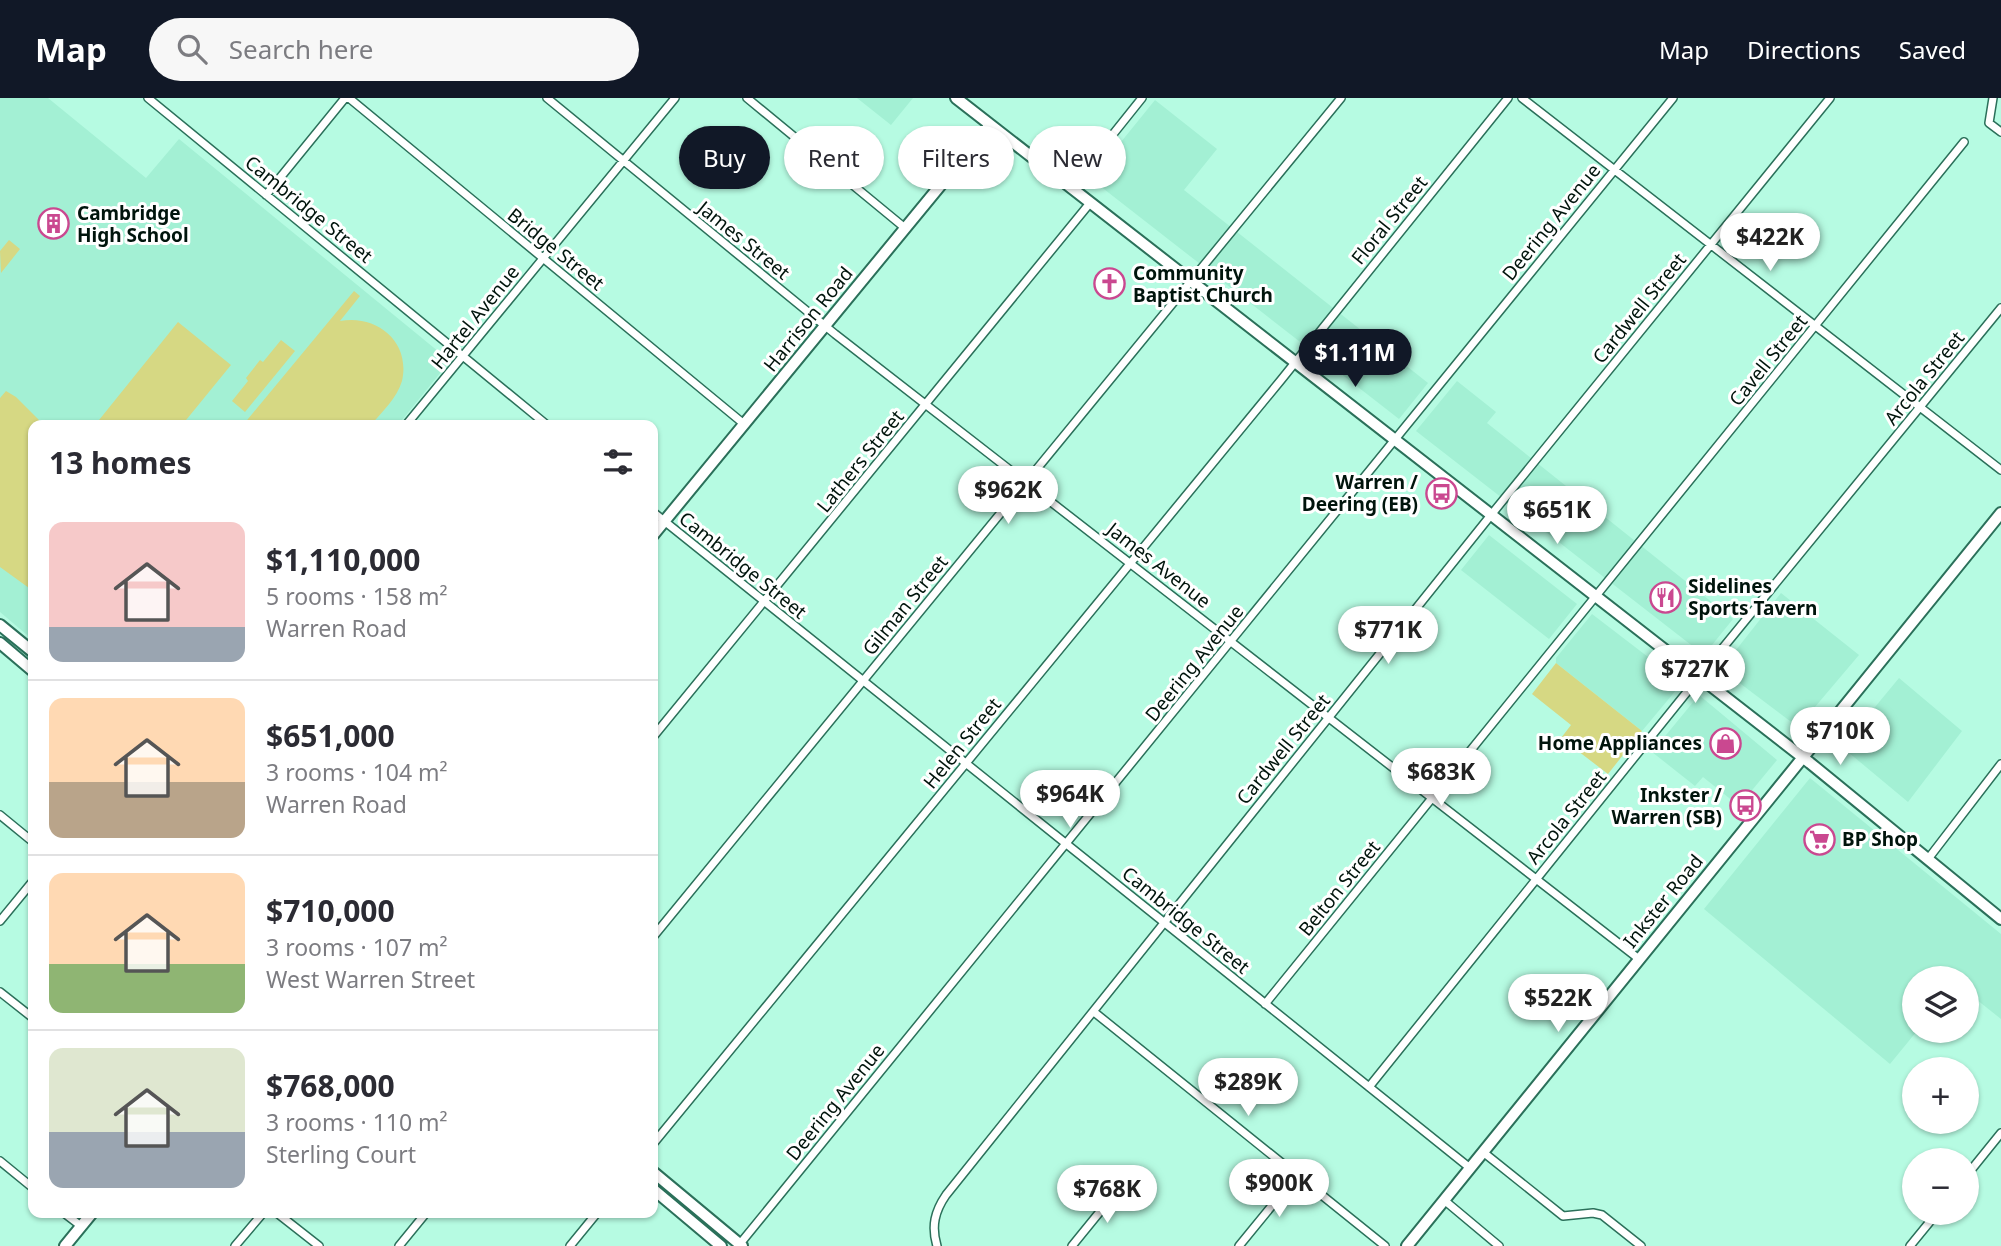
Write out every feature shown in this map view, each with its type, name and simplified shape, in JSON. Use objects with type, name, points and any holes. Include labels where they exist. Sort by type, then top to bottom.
[{"type":"main road","points":[[956,98],[1028,155]]},
{"type":"main road","name":"Harrison Road","points":[[658,529],[990,125]]},
{"type":"main road","points":[[1071,189],[1802,757],[2001,919]]},
{"type":"main road","name":"Inkster Road","points":[[1407,1246],[2001,513]]},
{"type":"main road","points":[[0,625],[28,648]]},
{"type":"main road","points":[[10,651],[19,640]]},
{"type":"main road","points":[[0,643],[28,667]]},
{"type":"main road","points":[[658,1176],[740,1245]]},
{"type":"main road","points":[[658,1193],[721,1246]]},
{"type":"main road","points":[[65,1246],[88,1218]]},
{"type":"street","name":"Cambridge Street","points":[[148,98],[541,420]]},
{"type":"street","points":[[266,195],[347,98]]},
{"type":"street","name":"Bridge Street","points":[[347,98],[744,424]]},
{"type":"street","name":"James Street","points":[[547,98],[825,326]]},
{"type":"street","name":"Hartel Avenue","points":[[410,420],[675,98]]},
{"type":"street","points":[[747,98],[905,228]]},
{"type":"street","points":[[1120,126],[1142,98]]},
{"type":"street","name":"Gilman Street","points":[[658,931],[1341,98]]},
{"type":"street","name":"Floral Street","points":[[1295,362],[1508,98]]},
{"type":"street","points":[[1522,98],[2001,470]]},
{"type":"street","name":"Deering Avenue","points":[[740,1245],[1673,98]]},
{"type":"street","name":"Cardwell Street","points":[[937,1246],[934,1231],[936,1211],[946,1195],[1490,514],[1830,98]]},
{"type":"street","points":[[1993,98],[1989,123],[2001,132]]},
{"type":"street","name":"Cavell Street","points":[[1596,596],[1964,142]]},
{"type":"street","name":"Lathers Street","points":[[658,731],[1090,203]]},
{"type":"street","name":"Arcola Street","points":[[1369,1087],[2001,308]]},
{"type":"street","name":"James Avenue","points":[[825,326],[1639,958]]},
{"type":"street","name":"Helen Street","points":[[658,1138],[1295,362]]},
{"type":"street","name":"Cambridge Street","points":[[658,517],[1470,1168]]},
{"type":"street","name":"Belton Street","points":[[1265,1004],[1596,596]]},
{"type":"street","points":[[1928,859],[2001,764]]},
{"type":"street","points":[[0,816],[28,838]]},
{"type":"street","points":[[0,921],[28,887]]},
{"type":"street","points":[[0,992],[28,1014]]},
{"type":"street","points":[[1094,1012],[1385,1246]]},
{"type":"street","points":[[1979,1160],[2001,1133]]},
{"type":"street","points":[[1483,1152],[1563,1216],[1593,1213],[1602,1215],[1641,1246]]},
{"type":"street","points":[[0,1161],[28,1184]]},
{"type":"street","points":[[1239,1246],[1297,1175]]},
{"type":"street","points":[[1073,1246],[1120,1187]]},
{"type":"street","points":[[1444,1200],[1499,1246]]},
{"type":"street","points":[[71,1218],[81,1226]]},
{"type":"street","points":[[235,1246],[259,1218]]},
{"type":"street","points":[[283,1218],[319,1246]]},
{"type":"street","points":[[399,1246],[422,1218]]},
{"type":"street","points":[[570,1246],[593,1218]]},
{"type":"street","points":[[1910,1246],[1927,1225]]},
{"type":"shaded area","points":[[0,98],[48,98],[146,178],[179,139],[450,361],[402,420],[28,420],[28,636],[0,612]]},
{"type":"shaded area","points":[[857,98],[913,98],[891,125]]},
{"type":"shaded area","points":[[1155,100],[1217,149],[1184,190],[1428,383],[1399,419],[1104,189],[1126,189],[1126,136]]},
{"type":"shaded area","points":[[9,240],[20,249],[1,273],[0,251]]},
{"type":"shaded area","points":[[354,291],[360,296],[340,321],[366,322],[388,333],[401,354],[403,367],[402,381],[397,393],[375,420],[247,420]]},
{"type":"shaded area","points":[[178,322],[231,365],[186,420],[99,420]]},
{"type":"shaded area","points":[[281,340],[295,351],[245,412],[232,401],[260,360],[263,362]]},
{"type":"shaded area","points":[[1457,381],[1496,412],[1487,423],[1733,619],[1704,655],[1416,431]]},
{"type":"shaded area","points":[[6,391],[39,420],[28,420],[28,587],[0,567],[0,398]]},
{"type":"shaded area","points":[[1489,535],[1577,604],[1549,639],[1461,570]]},
{"type":"shaded area","points":[[1781,593],[1859,655],[1798,727],[1721,669]]},
{"type":"shaded area","points":[[1592,614],[1682,683],[1642,731],[1556,663],[1556,658]]},
{"type":"shaded area","points":[[1556,663],[1642,731],[1608,774],[1561,738],[1571,725],[1532,694]]},
{"type":"shaded area","points":[[1899,678],[1962,731],[1908,802],[1842,747]]},
{"type":"shaded area","points":[[1699,695],[1777,760],[1739,806],[1703,777],[1695,786],[1652,752]]},
{"type":"shaded area","points":[[1810,778],[2001,934],[2001,1019],[1979,1002],[1979,966],[1902,966],[1902,1043],[1907,1043],[1890,1064],[1704,909]]},
{"type":"place","name":"Cambridge High School","points":[[54,224]]},
{"type":"place","name":"Community Baptist Church","points":[[1110,284]]},
{"type":"place","name":"Warren / Deering (EB)","points":[[1441,493]]},
{"type":"place","name":"Sidelines Sports Tavern","points":[[1665,597]]},
{"type":"place","name":"Home Appliances","points":[[1725,743]]},
{"type":"place","name":"Inkster / Warren (SB)","points":[[1745,806]]},
{"type":"place","name":"BP Shop","points":[[1819,839]]}]
